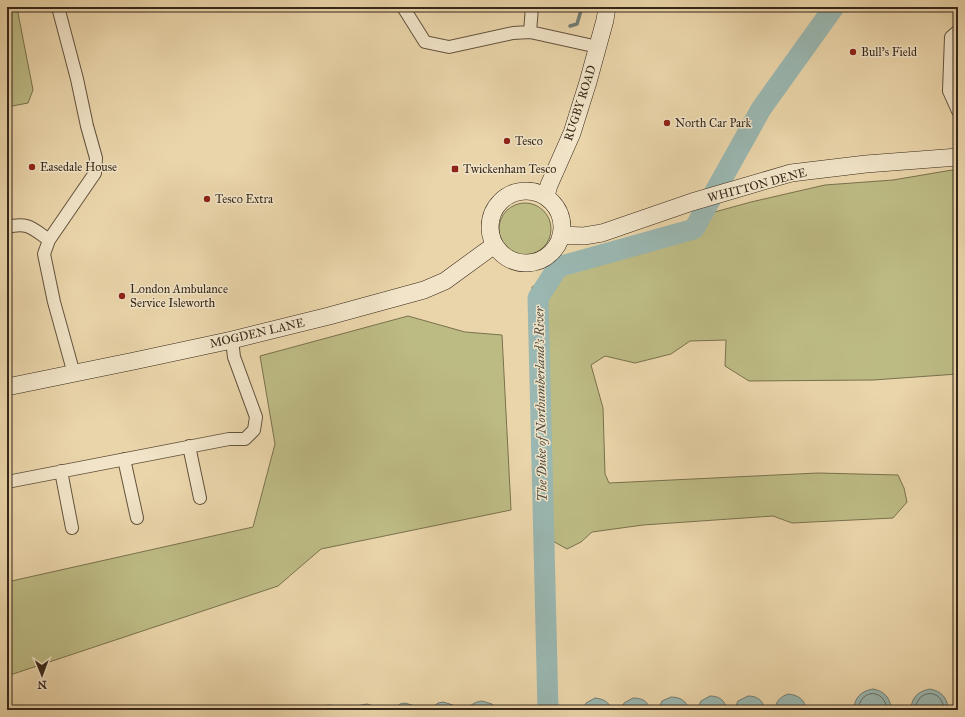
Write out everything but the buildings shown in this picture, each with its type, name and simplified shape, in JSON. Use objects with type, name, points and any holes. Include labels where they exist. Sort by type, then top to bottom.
[{"type":"street","points":[[58,7],[96,158],[95,173],[49,240],[44,254],[54,302],[74,374]]},
{"type":"street","points":[[403,7],[425,42],[449,47],[514,33],[530,32],[598,47]]},
{"type":"street","points":[[530,32],[532,7]]},
{"type":"street","name":"RUGBY ROAD","points":[[546,196],[549,185],[572,133],[598,47],[605,20],[606,7]]},
{"type":"street","points":[[958,32],[951,37],[949,91],[958,111]]},
{"type":"street","name":"WHITTON DENE","points":[[562,235],[584,236],[602,233],[692,202],[791,173],[958,157]]},
{"type":"street","points":[[521,190],[534,191],[546,196],[554,203],[560,213],[562,235],[558,245],[551,253],[532,263],[519,263],[510,260],[493,246],[489,222],[492,211],[499,202],[509,194],[521,190]]},
{"type":"street","points":[[7,227],[18,225],[30,226],[49,240]]},
{"type":"street","name":"MOGDEN LANE","points":[[7,387],[232,340],[329,316],[424,290],[445,281],[493,246]]},
{"type":"street","points":[[7,482],[189,446],[229,439],[245,439],[254,430],[256,417],[234,357],[232,340]]},
{"type":"street","points":[[189,446],[200,498]]},
{"type":"street","points":[[124,459],[137,518]]},
{"type":"street","points":[[61,471],[72,528]]},
{"type":"shaded area","points":[[17,8],[33,90],[28,103],[7,107],[7,10]]},
{"type":"shaded area","points":[[958,169],[958,374],[873,380],[749,381],[725,366],[726,340],[690,341],[671,354],[635,363],[605,356],[591,365],[603,408],[605,474],[609,483],[818,473],[898,475],[904,488],[907,502],[893,518],[792,523],[773,516],[643,525],[592,532],[581,542],[567,549],[549,539],[545,330],[531,312],[532,287],[580,256],[658,234],[711,213],[825,185],[893,180]]},
{"type":"shaded area","points":[[525,203],[535,205],[543,211],[549,219],[551,229],[549,239],[543,247],[535,253],[525,255],[515,253],[507,247],[501,239],[499,229],[501,219],[507,211],[515,205]]},
{"type":"shaded area","points":[[408,316],[465,332],[502,335],[511,510],[321,549],[278,586],[7,676],[7,582],[253,527],[275,444],[260,356]]},
{"type":"water","points":[[873,689],[884,693],[890,702],[891,710],[854,710],[855,702],[859,696],[865,691]]},
{"type":"water","points":[[930,689],[941,693],[947,702],[948,710],[911,710],[912,702],[916,696],[922,691]]},
{"type":"water","points":[[788,694],[801,699],[806,710],[775,710],[776,704],[779,700]]},
{"type":"water","points":[[710,696],[721,699],[727,710],[697,710],[701,701]]},
{"type":"water","points":[[748,696],[759,699],[765,710],[734,710],[738,701]]},
{"type":"water","points":[[671,697],[683,700],[687,704],[689,710],[658,710],[662,701]]},
{"type":"water","points":[[595,698],[606,701],[612,710],[583,710],[586,703]]},
{"type":"water","points":[[633,698],[644,701],[648,704],[650,710],[621,710],[624,703]]},
{"type":"water","points":[[482,701],[492,704],[497,710],[467,710],[473,704]]},
{"type":"water","points":[[443,702],[453,705],[458,710],[429,710],[438,703]]},
{"type":"water","points":[[405,703],[415,706],[420,710],[392,710],[400,704]]},
{"type":"water","points":[[367,704],[381,710],[354,710],[361,705]]},
{"type":"water","points":[[323,706],[335,706],[342,710],[318,710]]},
{"type":"waterway","points":[[570,26],[577,24],[582,7]]},
{"type":"waterway","name":"The Duke of Northumberland's River","points":[[548,710],[538,298],[558,267],[694,229],[761,109],[834,7]]},
{"type":"place","name":"Bull's Field","points":[[853,52]]},
{"type":"place","name":"North Car Park","points":[[667,123]]},
{"type":"place","name":"Tesco","points":[[507,141]]},
{"type":"place","name":"Easedale House","points":[[32,167]]},
{"type":"place","name":"Twickenham Tesco","points":[[455,169]]},
{"type":"place","name":"Tesco Extra","points":[[207,199]]},
{"type":"place","name":"London Ambulance Service Isleworth","points":[[122,296]]}]
